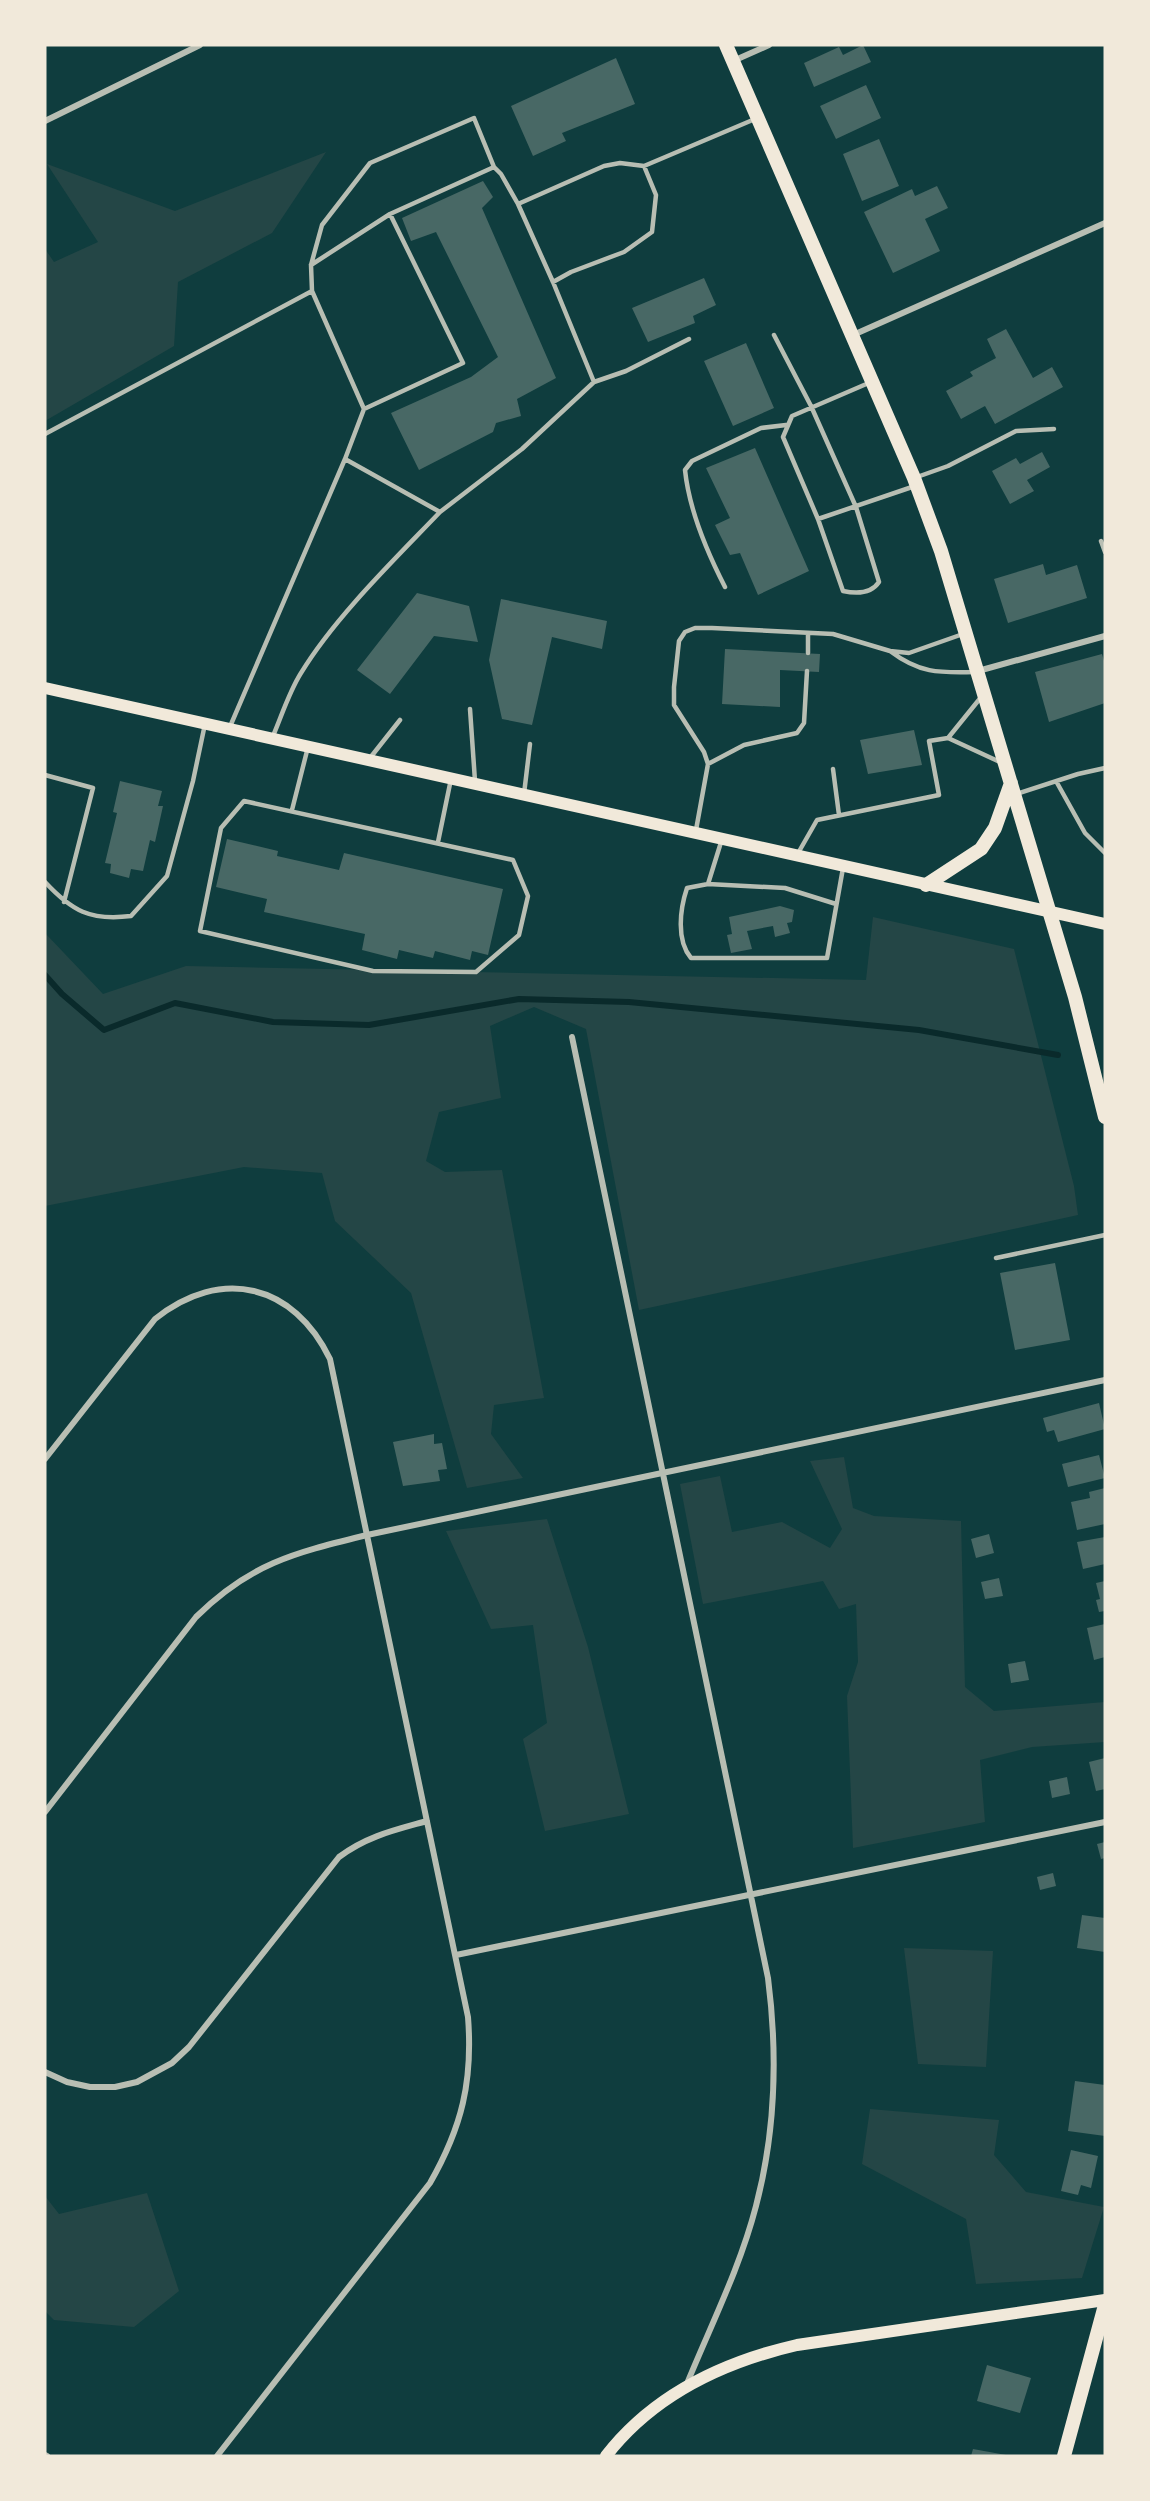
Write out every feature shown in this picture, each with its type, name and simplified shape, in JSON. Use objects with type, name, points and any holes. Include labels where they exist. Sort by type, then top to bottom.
[{"type":"main road","points":[[726,45],[916,482],[966,633],[1076,997],[1104,1109]]},
{"type":"main road","points":[[45,688],[1105,924]]},
{"type":"main road","points":[[926,885],[981,849],[995,828],[1013,789]]},
{"type":"main road","points":[[606,2456],[639,2421],[686,2386],[719,2368],[755,2355],[797,2345],[1105,2300]]},
{"type":"main road","points":[[1064,2456],[1105,2305]]},
{"type":"street","points":[[45,121],[200,45]]},
{"type":"street","points":[[732,61],[769,45]]},
{"type":"street","points":[[852,335],[1105,222]]},
{"type":"street","points":[[977,672],[1105,636]]},
{"type":"street","points":[[572,1037],[768,1978],[774,2024],[773,2117],[756,2208],[741,2252],[686,2386]]},
{"type":"street","points":[[45,1459],[150,1325],[174,1304],[186,1298],[211,1290],[252,1290],[289,1306],[313,1329],[330,1359],[468,2017],[470,2050],[468,2087],[460,2120],[446,2154],[430,2183],[217,2456]]},
{"type":"street","points":[[45,1812],[195,1617],[218,1595],[247,1574],[276,1560],[367,1535],[1105,1380]]},
{"type":"street","points":[[45,2072],[67,2082],[90,2087],[115,2087],[157,2074],[189,2047],[339,1857],[358,1842],[377,1834],[428,1821]]},
{"type":"street","points":[[456,1955],[1105,1822]]},
{"type":"lane","points":[[364,409],[312,291],[311,265],[322,225],[370,163],[474,118],[494,166],[518,204],[594,382]]},
{"type":"lane","points":[[518,204],[604,166],[620,163],[644,166],[757,118]]},
{"type":"lane","points":[[311,265],[390,214],[494,166]]},
{"type":"lane","points":[[553,282],[571,272],[624,252],[652,232],[656,195],[644,166]]},
{"type":"lane","points":[[229,729],[345,459],[364,409],[463,363],[390,214]]},
{"type":"lane","points":[[45,434],[312,291]]},
{"type":"lane","points":[[774,335],[811,406],[856,507],[879,582],[874,589],[866,592],[843,591],[818,519],[783,437],[786,425],[792,416],[811,406],[873,381]]},
{"type":"lane","points":[[272,739],[293,688],[309,662],[386,568],[440,512],[522,449],[594,382],[626,371],[689,339]]},
{"type":"lane","points":[[725,587],[714,566],[695,510],[685,470],[692,461],[761,428],[786,425]]},
{"type":"lane","points":[[818,519],[856,507],[916,482],[1016,431],[1054,429]]},
{"type":"lane","points":[[345,459],[440,512]]},
{"type":"lane","points":[[1101,541],[1105,552]]},
{"type":"lane","points":[[696,833],[708,764],[704,752],[674,705],[679,641],[685,632],[695,628],[712,628],[833,634],[890,651],[909,653],[966,633]]},
{"type":"lane","points":[[808,633],[808,653]]},
{"type":"lane","points":[[890,651],[908,665],[940,673],[977,672]]},
{"type":"lane","points":[[708,764],[744,745],[797,733],[804,723],[807,671]]},
{"type":"lane","points":[[948,738],[984,694]]},
{"type":"lane","points":[[470,710],[475,783]]},
{"type":"lane","points":[[369,760],[400,720]]},
{"type":"lane","points":[[45,882],[64,902],[79,912],[111,918],[131,916],[167,876],[176,849],[205,724]]},
{"type":"lane","points":[[797,856],[817,820],[939,795],[929,741],[948,738],[1005,764]]},
{"type":"lane","points":[[524,794],[530,744]]},
{"type":"lane","points":[[292,810],[308,747]]},
{"type":"lane","points":[[1013,789],[1105,768]]},
{"type":"lane","points":[[833,769],[839,815]]},
{"type":"lane","points":[[45,775],[93,788],[64,902]]},
{"type":"lane","points":[[438,842],[451,778]]},
{"type":"lane","points":[[1056,781],[1085,833],[1105,853]]},
{"type":"lane","points":[[244,801],[292,810],[513,860],[528,896],[519,935],[476,972],[373,971],[200,931],[221,828],[244,801]]},
{"type":"lane","points":[[708,884],[722,839]]},
{"type":"lane","points":[[836,904],[785,888],[708,884],[687,888],[681,904],[684,948],[691,958],[827,958],[843,866]]},
{"type":"lane","points":[[996,1258],[1105,1236]]},
{"type":"shaded area","points":[[326,152],[272,233],[178,282],[174,346],[45,421],[45,249],[54,262],[98,242],[47,164],[175,211]]},
{"type":"shaded area","points":[[873,917],[1014,949],[1074,1186],[1078,1215],[639,1310],[586,1029],[534,1007],[490,1026],[501,1098],[439,1112],[426,1161],[445,1172],[502,1170],[544,1398],[494,1405],[491,1434],[523,1478],[467,1488],[411,1293],[335,1221],[322,1173],[244,1167],[45,1206],[45,933],[103,994],[186,966],[866,980]]},
{"type":"shaded area","points":[[844,1457],[853,1508],[874,1516],[961,1521],[965,1687],[994,1711],[1105,1702],[1105,1742],[1032,1747],[980,1760],[985,1822],[853,1848],[847,1696],[858,1662],[856,1604],[839,1609],[823,1581],[703,1604],[680,1484],[720,1476],[732,1532],[782,1522],[830,1548],[842,1529],[810,1461]]},
{"type":"shaded area","points":[[547,1519],[588,1647],[629,1814],[545,1831],[523,1739],[547,1723],[533,1625],[491,1629],[446,1531]]},
{"type":"shaded area","points":[[904,1948],[993,1951],[986,2067],[918,2064]]},
{"type":"shaded area","points":[[870,2109],[999,2120],[994,2155],[1026,2192],[1104,2207],[1082,2278],[976,2284],[966,2219],[862,2164]]},
{"type":"shaded area","points":[[147,2193],[179,2291],[134,2327],[54,2320],[45,2311],[45,2196],[59,2214]]},
{"type":"building","points":[[863,45],[871,62],[814,87],[804,63],[839,47],[843,55]]},
{"type":"building","points":[[616,58],[635,104],[562,133],[566,141],[533,156],[511,106]]},
{"type":"building","points":[[866,85],[881,118],[836,139],[820,106]]},
{"type":"building","points":[[879,139],[899,186],[862,201],[843,154]]},
{"type":"building","points":[[483,181],[493,197],[482,208],[556,378],[517,399],[521,416],[496,423],[493,432],[419,470],[391,413],[471,377],[498,357],[436,232],[411,241],[402,218]]},
{"type":"building","points":[[937,186],[948,208],[925,219],[940,251],[893,273],[864,212],[912,189],[915,196]]},
{"type":"building","points":[[704,278],[716,305],[693,316],[695,323],[648,342],[632,308]]},
{"type":"building","points":[[1006,329],[1033,378],[1052,367],[1063,387],[995,424],[985,406],[961,419],[946,391],[973,376],[970,372],[996,358],[987,339]]},
{"type":"building","points":[[746,343],[774,408],[733,426],[704,361]]},
{"type":"building","points":[[755,448],[809,571],[758,595],[740,553],[730,555],[715,525],[730,518],[706,468]]},
{"type":"building","points":[[1042,452],[1050,467],[1027,480],[1034,491],[1010,504],[992,471],[1016,458],[1020,464]]},
{"type":"building","points":[[1043,564],[1046,575],[1077,565],[1087,598],[1008,623],[994,579]]},
{"type":"building","points":[[417,593],[469,606],[478,642],[434,636],[390,694],[357,670]]},
{"type":"building","points":[[501,599],[607,621],[602,649],[552,637],[532,725],[502,719],[489,660]]},
{"type":"building","points":[[725,649],[820,654],[819,672],[780,670],[780,707],[722,704]]},
{"type":"building","points":[[1102,654],[1105,664],[1105,703],[1049,722],[1035,672]]},
{"type":"building","points":[[914,730],[922,765],[868,774],[860,740]]},
{"type":"building","points":[[120,781],[162,791],[158,806],[163,806],[155,842],[150,840],[143,871],[131,869],[129,878],[110,873],[111,864],[105,863],[117,813],[113,812]]},
{"type":"building","points":[[227,839],[278,851],[277,856],[339,870],[344,853],[503,889],[488,955],[472,951],[470,960],[435,951],[433,958],[399,950],[397,959],[362,950],[365,934],[264,912],[267,899],[216,887]]},
{"type":"building","points":[[780,906],[794,910],[792,922],[787,923],[790,933],[775,937],[773,926],[747,931],[752,949],[731,953],[727,935],[732,934],[729,917]]},
{"type":"building","points":[[1055,1263],[1070,1340],[1015,1350],[1000,1273]]},
{"type":"building","points":[[1099,1403],[1105,1429],[1058,1442],[1054,1430],[1047,1432],[1043,1418]]},
{"type":"building","points":[[434,1434],[434,1444],[442,1443],[447,1469],[438,1470],[440,1481],[403,1486],[393,1442]]},
{"type":"building","points":[[1099,1455],[1105,1478],[1068,1487],[1062,1464]]},
{"type":"building","points":[[1105,1488],[1105,1524],[1077,1530],[1071,1502],[1090,1498],[1089,1492]]},
{"type":"building","points":[[989,1534],[994,1553],[976,1558],[971,1539]]},
{"type":"building","points":[[1105,1537],[1105,1564],[1083,1569],[1077,1542]]},
{"type":"building","points":[[999,1578],[1003,1596],[985,1599],[981,1582]]},
{"type":"building","points":[[1105,1581],[1105,1611],[1099,1612],[1096,1600],[1100,1599],[1096,1583]]},
{"type":"building","points":[[1105,1624],[1105,1657],[1094,1660],[1087,1628]]},
{"type":"building","points":[[1025,1661],[1029,1680],[1011,1683],[1008,1664]]},
{"type":"building","points":[[1105,1758],[1105,1789],[1096,1791],[1089,1762]]},
{"type":"building","points":[[1067,1777],[1070,1794],[1052,1798],[1049,1781]]},
{"type":"building","points":[[1105,1842],[1105,1858],[1101,1859],[1097,1844]]},
{"type":"building","points":[[1053,1873],[1056,1886],[1040,1890],[1037,1877]]},
{"type":"building","points":[[1082,1915],[1105,1918],[1105,1952],[1077,1948]]},
{"type":"building","points":[[1075,2081],[1105,2085],[1105,2136],[1068,2131]]},
{"type":"building","points":[[1071,2150],[1098,2156],[1091,2188],[1081,2185],[1078,2195],[1061,2191]]},
{"type":"building","points":[[987,2365],[1031,2378],[1020,2413],[977,2401]]},
{"type":"building","points":[[973,2449],[1006,2455],[1006,2456],[971,2456]]},
{"type":"waterway","points":[[45,975],[62,994],[104,1030],[175,1003],[273,1022],[369,1025],[519,999],[629,1002],[919,1030],[1058,1055]]}]
